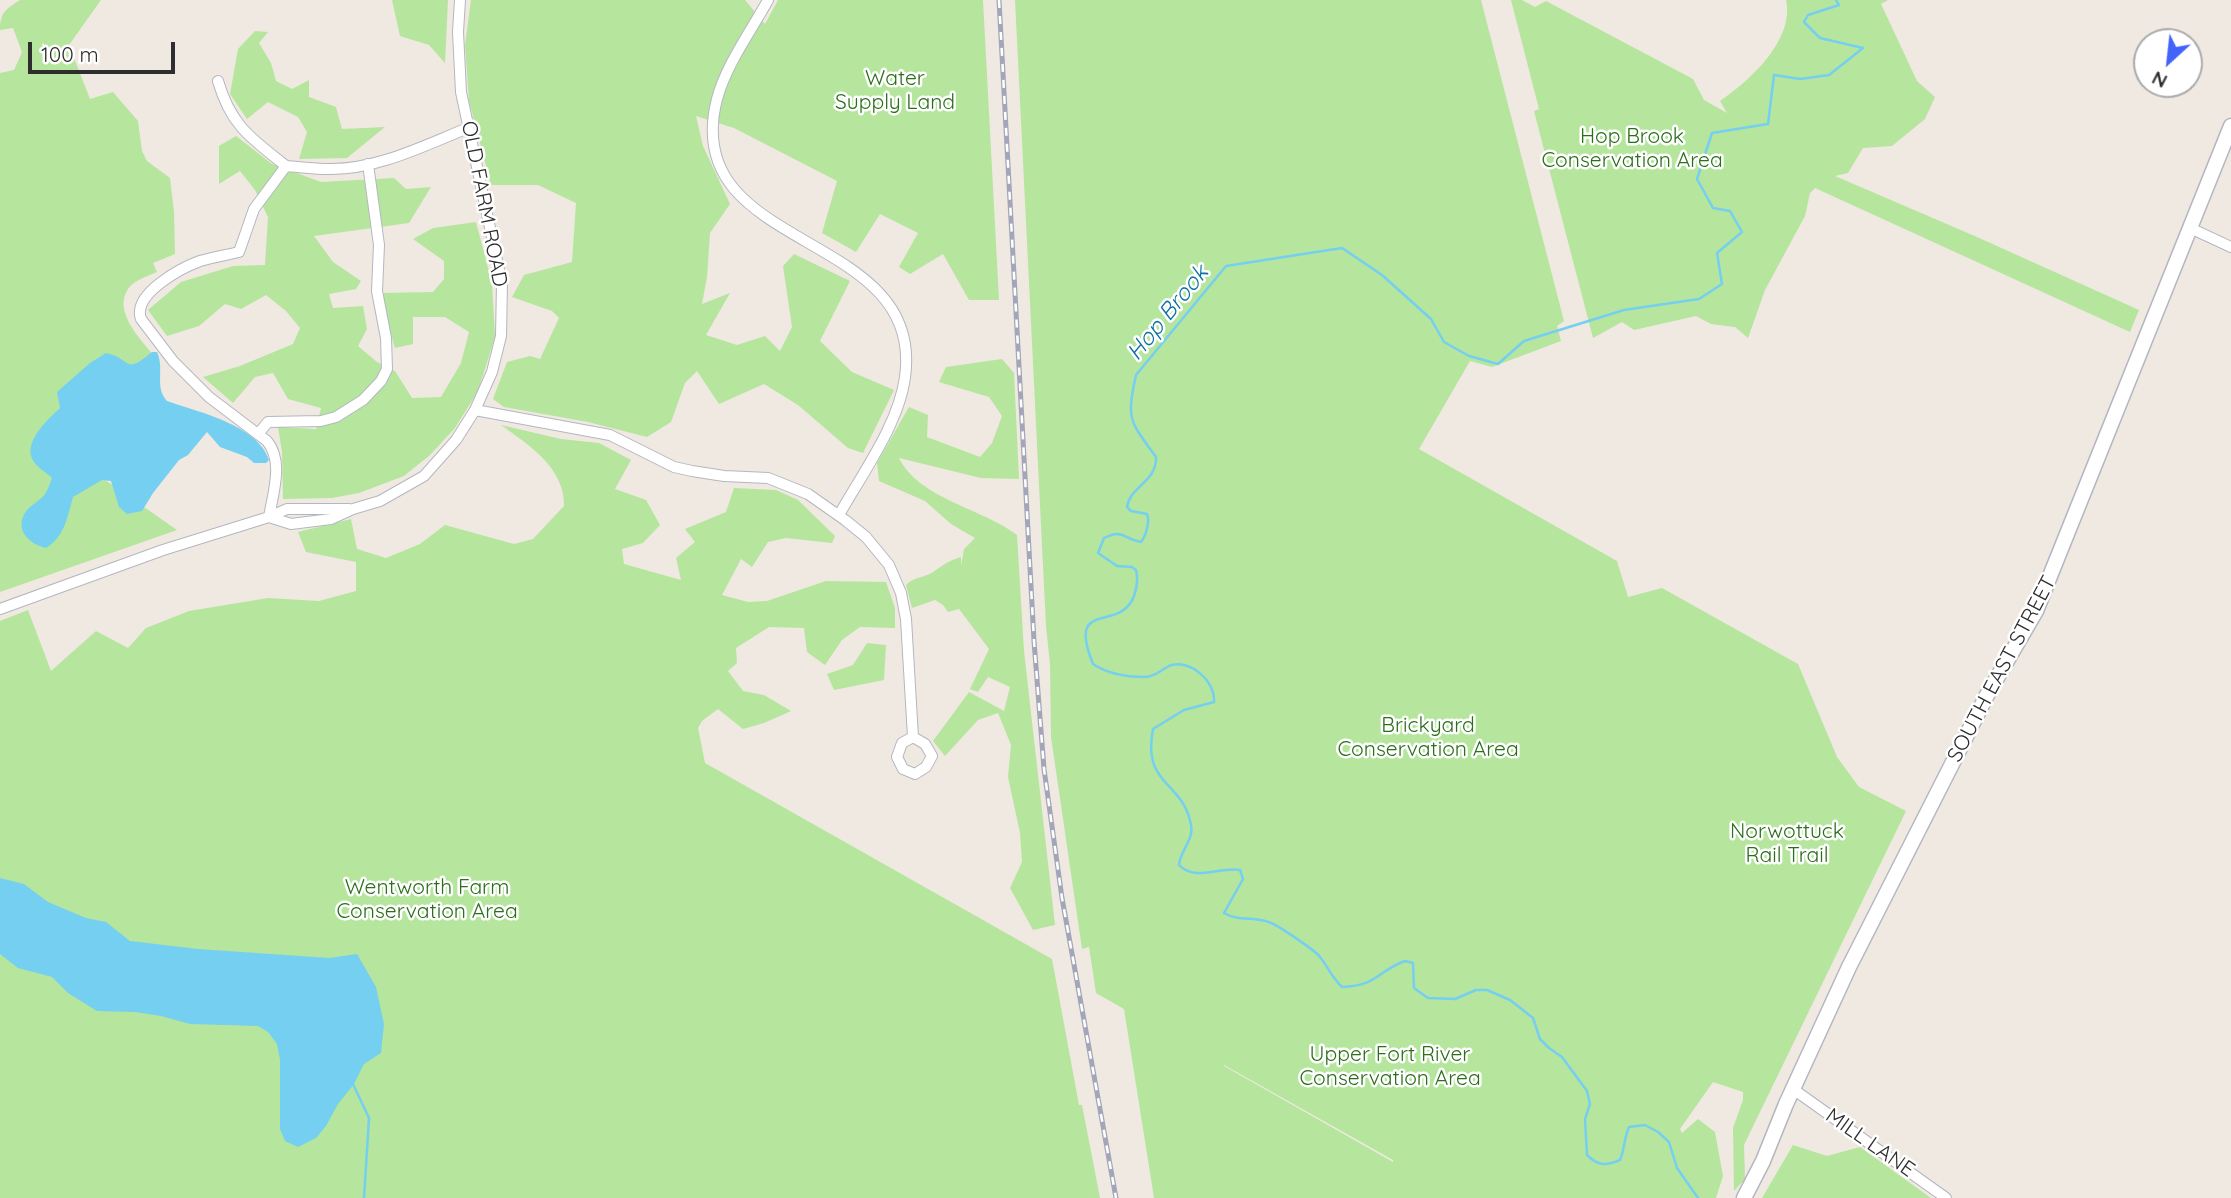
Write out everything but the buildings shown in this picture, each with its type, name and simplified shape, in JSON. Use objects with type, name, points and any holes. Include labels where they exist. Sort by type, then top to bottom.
[{"type":"main road","name":"SOUTH EAST STREET","points":[[1744,1198],[1849,967],[1910,843],[1987,695],[2036,611],[2231,126]]},
{"type":"street","name":"OLD FARM ROAD","points":[[0,608],[287,509],[353,509],[380,501],[424,476],[450,448],[475,410],[492,372],[499,344],[502,284],[461,92],[458,58],[460,0]]},
{"type":"street","points":[[768,0],[728,70],[717,100],[714,135],[722,169],[736,191],[767,220],[848,265],[879,290],[895,314],[904,342],[905,379],[899,401],[890,424],[839,515]]},
{"type":"street","points":[[218,81],[225,103],[241,128],[286,166],[331,170],[368,164],[400,155],[468,128]]},
{"type":"street","points":[[258,434],[264,425],[273,420],[321,421],[343,413],[373,391],[387,369],[386,338],[377,291],[379,245],[368,164]]},
{"type":"street","points":[[269,517],[275,478],[273,448],[209,397],[173,361],[141,319],[138,311],[143,300],[159,284],[196,263],[239,252],[254,209],[286,166]]},
{"type":"street","points":[[2190,228],[2231,247]]},
{"type":"street","points":[[475,410],[610,436],[655,458],[692,471],[768,478],[808,494],[839,515],[866,537],[878,551],[889,565],[901,593],[906,619],[913,737]]},
{"type":"street","name":"MILL LANE","points":[[1793,1089],[1945,1198]]},
{"type":"green space","points":[[20,0],[101,0],[69,45],[90,99],[113,92],[138,121],[142,151],[147,161],[170,178],[175,254],[153,263],[157,272],[134,283],[124,298],[126,317],[156,358],[81,463],[177,530],[0,592],[0,73],[14,70],[22,52],[13,28],[0,30],[5,12]]},
{"type":"green space","points":[[392,0],[448,0],[445,63],[429,45],[400,36]]},
{"type":"green space","name":"Water Supply Land","points":[[471,0],[745,0],[765,24],[778,0],[983,0],[999,300],[969,300],[943,254],[910,274],[899,267],[918,233],[880,214],[856,252],[822,233],[837,181],[734,128],[696,116],[703,146],[730,204],[710,233],[702,304],[730,293],[706,335],[737,345],[765,336],[780,351],[792,327],[783,266],[794,254],[850,281],[820,341],[852,372],[894,390],[863,453],[848,448],[798,405],[764,384],[719,404],[697,371],[685,383],[671,422],[647,437],[588,422],[504,407],[493,399],[507,362],[530,356],[540,359],[559,318],[552,311],[512,297],[524,275],[572,262],[576,203],[538,185],[491,185],[469,101],[465,45]]},
{"type":"green space","name":"Brickyard Conservation Area","points":[[1015,0],[1481,0],[1564,321],[1557,326],[1561,341],[1492,367],[1470,361],[1419,449],[1617,561],[1628,597],[1662,588],[1798,664],[1837,757],[1859,787],[1906,811],[1744,1145],[1745,1179],[1734,1191],[1733,1128],[1743,1100],[1743,1092],[1713,1082],[1680,1129],[1682,1133],[1698,1119],[1715,1132],[1723,1176],[1716,1198],[1154,1198],[1124,1009],[1096,993],[1089,947],[1082,949],[1051,737],[1050,664]],"holes":[[[1224,1065],[1393,1160],[1393,1162]]]},
{"type":"green space","name":"Hop Brook Conservation Area","points":[[1511,0],[1522,0],[1535,7],[1546,1],[1693,79],[1704,100],[1727,113],[1720,101],[1756,71],[1777,44],[1787,15],[1786,0],[1888,0],[1881,4],[1917,81],[1935,97],[1925,119],[1892,146],[1863,148],[1848,173],[1835,176],[2139,310],[2130,332],[1815,188],[1810,193],[1805,216],[1765,290],[1748,338],[1735,327],[1711,324],[1696,316],[1634,330],[1622,322],[1593,338],[1534,111],[1539,109]]},
{"type":"green space","points":[[255,31],[268,32],[259,43],[271,63],[276,81],[292,89],[309,80],[309,97],[336,107],[342,129],[385,127],[347,158],[299,159],[307,132],[298,117],[268,102],[247,119],[230,94],[238,49]]},
{"type":"green space","points":[[236,136],[272,164],[321,182],[394,178],[406,189],[431,187],[409,223],[314,236],[333,262],[361,281],[356,289],[329,294],[333,308],[363,306],[367,329],[358,346],[377,362],[395,371],[412,398],[441,397],[461,363],[469,332],[445,317],[413,317],[413,344],[395,348],[383,307],[384,293],[433,292],[444,279],[444,261],[413,239],[433,228],[476,222],[492,283],[495,337],[478,391],[455,428],[430,455],[404,476],[359,493],[332,498],[283,499],[282,452],[278,427],[316,429],[321,408],[288,399],[273,373],[255,377],[233,403],[203,377],[240,366],[293,344],[300,328],[286,311],[266,295],[241,309],[225,304],[199,326],[167,336],[148,310],[181,282],[233,266],[265,265],[268,217],[255,190],[240,171],[219,184],[219,146]]},
{"type":"green space","points":[[1002,359],[1014,373],[1019,479],[981,478],[899,458],[908,472],[921,484],[1017,535],[1024,651],[1055,925],[1033,930],[1010,888],[1022,862],[1020,833],[1008,777],[1011,745],[998,713],[978,720],[945,756],[933,741],[969,692],[1004,711],[1010,687],[988,677],[978,692],[970,689],[989,649],[959,609],[948,612],[935,600],[912,608],[906,585],[961,557],[961,566],[964,549],[975,538],[951,524],[925,501],[879,481],[877,463],[909,407],[928,415],[927,437],[980,457],[992,443],[1002,416],[989,397],[939,382],[946,367]]},
{"type":"green space","name":"Wentworth Farm Conservation Area","points":[[501,425],[561,439],[599,443],[631,460],[615,489],[646,500],[660,525],[643,543],[622,549],[624,564],[681,580],[676,558],[695,542],[685,529],[726,512],[734,488],[776,490],[798,500],[835,536],[832,543],[786,538],[768,542],[752,567],[741,559],[722,595],[748,602],[767,601],[826,581],[886,582],[895,608],[895,628],[860,627],[842,640],[825,665],[807,652],[804,628],[769,627],[736,648],[737,663],[728,671],[743,691],[764,695],[791,711],[743,729],[718,709],[702,721],[698,728],[705,763],[1052,959],[1079,1105],[1082,1105],[1100,1198],[0,1198],[0,621],[28,610],[51,671],[96,631],[128,648],[146,628],[189,611],[268,598],[319,601],[356,591],[356,562],[306,552],[298,532],[351,519],[357,549],[386,558],[420,544],[445,525],[514,544],[533,539],[564,506],[563,492],[552,469],[534,449]]},
{"type":"green space","points":[[867,643],[886,645],[884,680],[834,690],[827,674],[853,665]]},
{"type":"green space","points":[[1793,1145],[1827,1156],[1860,1147],[1931,1198],[1762,1198]]},
{"type":"water","points":[[152,352],[157,352],[159,358],[161,390],[167,401],[210,415],[240,429],[263,448],[269,460],[266,463],[254,463],[247,457],[220,447],[207,432],[188,455],[179,460],[142,511],[127,514],[119,507],[111,481],[102,480],[73,497],[64,526],[52,543],[46,548],[33,543],[22,529],[23,517],[45,494],[52,478],[34,462],[31,448],[37,433],[60,408],[57,392],[90,363],[106,353],[132,364]]},
{"type":"water","points":[[0,878],[24,884],[48,902],[86,918],[106,922],[130,941],[198,949],[329,958],[357,954],[376,987],[384,1024],[381,1053],[364,1064],[354,1084],[316,1138],[298,1147],[285,1141],[280,1129],[280,1060],[277,1044],[268,1032],[258,1026],[190,1024],[135,1012],[97,1011],[68,993],[52,977],[18,968],[0,954]]},
{"type":"waterway","name":"Hop Brook","points":[[1698,1198],[1677,1168],[1669,1142],[1645,1125],[1629,1127],[1620,1160],[1602,1164],[1587,1155],[1585,1119],[1590,1104],[1587,1091],[1562,1057],[1540,1039],[1533,1018],[1510,1000],[1487,990],[1476,990],[1455,999],[1428,998],[1414,988],[1413,963],[1405,961],[1363,984],[1342,987],[1317,954],[1305,944],[1271,923],[1224,913],[1243,879],[1240,870],[1200,873],[1185,870],[1179,865],[1191,836],[1191,825],[1187,810],[1158,773],[1151,748],[1153,729],[1184,710],[1214,702],[1211,686],[1200,673],[1185,665],[1169,666],[1149,677],[1111,673],[1093,664],[1086,643],[1086,630],[1090,623],[1127,607],[1136,590],[1136,570],[1132,567],[1117,566],[1098,553],[1104,538],[1119,534],[1141,542],[1147,528],[1147,514],[1131,511],[1127,507],[1133,494],[1152,472],[1156,457],[1132,420],[1131,402],[1136,375],[1226,266],[1342,248],[1382,275],[1431,319],[1444,342],[1469,356],[1498,364],[1524,341],[1624,310],[1699,299],[1722,284],[1717,253],[1742,232],[1730,211],[1713,208],[1697,179],[1712,133],[1768,124],[1774,75],[1800,79],[1829,75],[1863,48],[1820,38],[1804,22],[1808,15],[1839,5],[1836,0]]},
{"type":"waterway","points":[[352,1082],[369,1118],[364,1198]]},
{"type":"railway","points":[[999,0],[1034,641],[1044,769],[1062,898],[1116,1198]]},
{"type":"park label","name":"Norwottuck Rail Trail","points":[[1787,844]]},
{"type":"park label","name":"Upper Fort River Conservation Area","points":[[1390,1067]]}]
